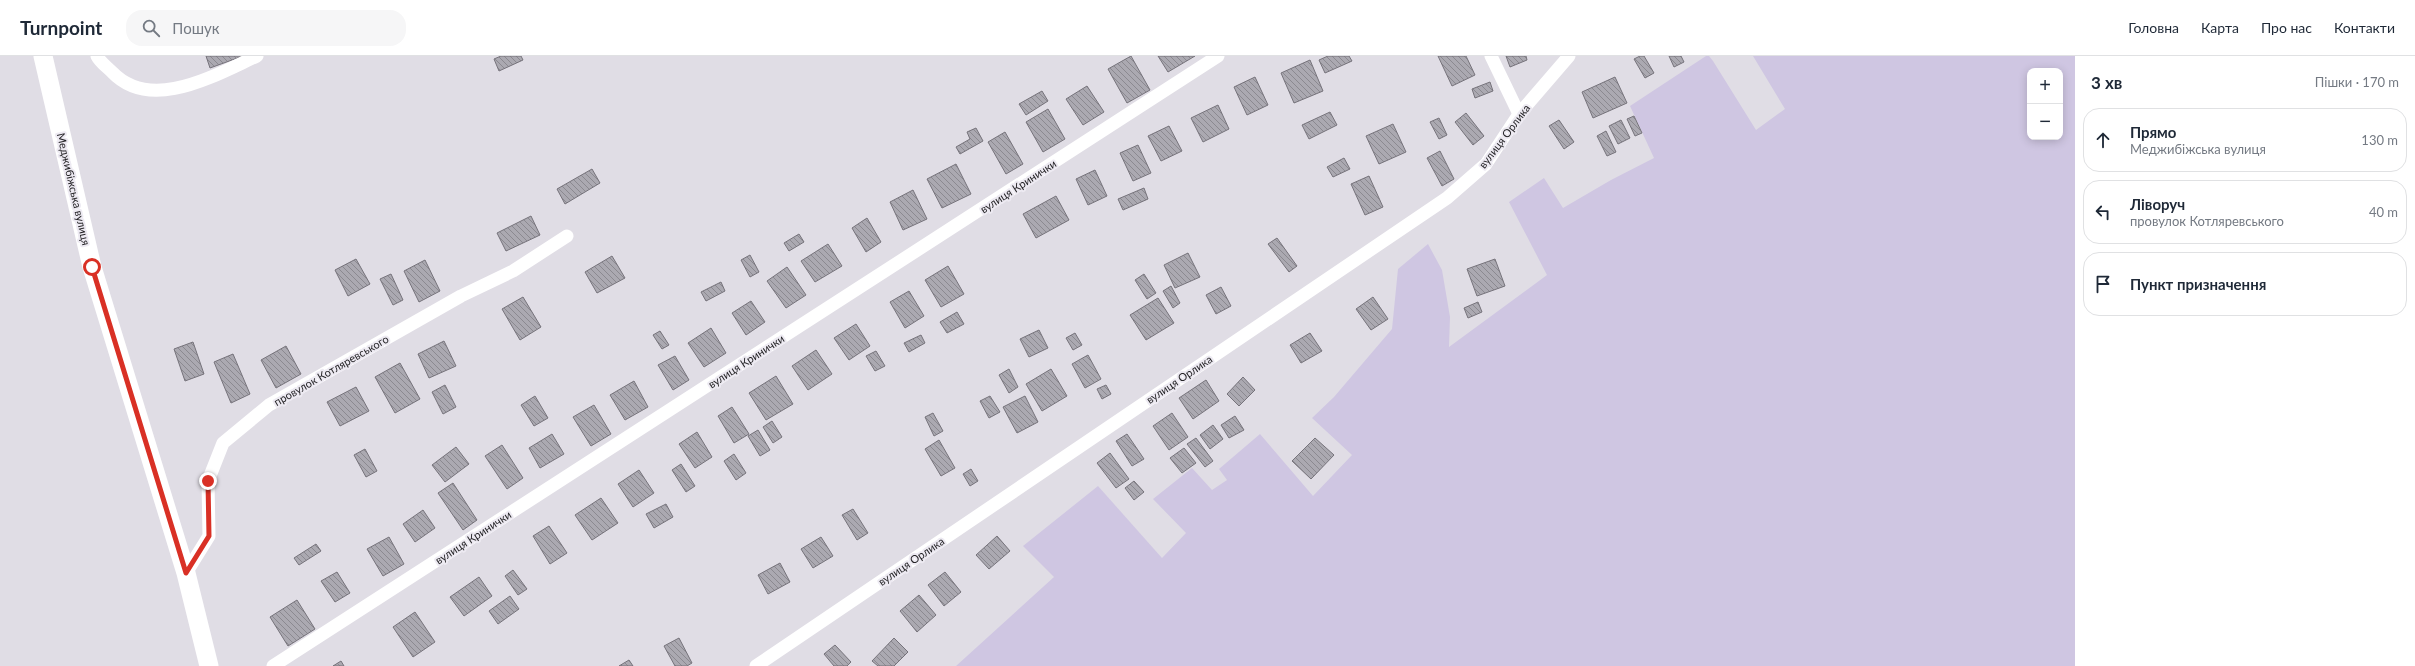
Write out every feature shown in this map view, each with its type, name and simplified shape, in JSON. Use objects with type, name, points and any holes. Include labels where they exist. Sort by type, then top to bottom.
[{"type":"main road","name":"Меджибіжська вулиця","points":[[43,56],[92,267],[186,573],[209,666]]},
{"type":"street","points":[[97,56],[121,82],[153,91],[189,86],[257,56]]},
{"type":"street","name":"вулиця Кринички","points":[[273,666],[1218,56]]},
{"type":"street","points":[[1491,56],[1519,114]]},
{"type":"street","name":"вулиця Орлика","points":[[756,666],[1447,198],[1486,164],[1519,114],[1569,56]]},
{"type":"street","name":"провулок Котляревського","points":[[186,573],[209,536],[208,481],[223,443],[269,405],[461,296],[513,271],[567,236]]},
{"type":"shaded area","points":[[1706,56],[1709,56],[1713,61],[1756,130],[1785,109],[1753,56],[2075,56],[2075,666],[956,666],[1054,577],[1023,546],[1098,486],[1162,558],[1186,533],[1153,499],[1192,468],[1212,490],[1227,480],[1219,469],[1260,434],[1313,496],[1352,455],[1312,418],[1334,397],[1392,329],[1398,269],[1428,244],[1442,270],[1450,317],[1449,347],[1547,275],[1509,202],[1544,178],[1563,208],[1611,180],[1654,158],[1630,106]]},
{"type":"building","points":[[206,56],[243,56],[210,68]]},
{"type":"building","points":[[501,56],[521,56],[523,60],[499,71],[494,59]]},
{"type":"building","points":[[1131,56],[1150,90],[1127,103],[1108,69]]},
{"type":"building","points":[[1158,56],[1195,56],[1168,72]]},
{"type":"building","points":[[1328,56],[1349,56],[1352,61],[1325,73],[1319,60]]},
{"type":"building","points":[[1438,56],[1466,56],[1475,75],[1452,86]]},
{"type":"building","points":[[1506,56],[1526,56],[1527,60],[1510,67]]},
{"type":"building","points":[[1644,56],[1654,73],[1645,78],[1634,59]]},
{"type":"building","points":[[1669,56],[1681,56],[1684,62],[1674,67]]},
{"type":"building","points":[[1310,60],[1323,91],[1294,103],[1281,73]]},
{"type":"building","points":[[1255,77],[1268,105],[1247,115],[1234,87]]},
{"type":"building","points":[[1615,77],[1627,103],[1593,118],[1582,92]]},
{"type":"building","points":[[1490,82],[1493,91],[1475,98],[1472,89]]},
{"type":"building","points":[[1087,86],[1104,112],[1083,125],[1066,99]]},
{"type":"building","points":[[1042,91],[1048,101],[1026,115],[1019,104]]},
{"type":"building","points":[[1218,105],[1229,129],[1203,142],[1191,118]]},
{"type":"building","points":[[1048,109],[1065,139],[1043,152],[1026,122]]},
{"type":"building","points":[[1330,112],[1337,125],[1309,139],[1302,125]]},
{"type":"building","points":[[1466,113],[1484,136],[1473,145],[1455,122]]},
{"type":"building","points":[[1634,116],[1642,133],[1635,136],[1627,119]]},
{"type":"building","points":[[1439,118],[1447,135],[1439,139],[1430,122]]},
{"type":"building","points":[[1559,120],[1574,142],[1564,149],[1549,126]]},
{"type":"building","points":[[1621,120],[1630,138],[1618,144],[1609,126]]},
{"type":"building","points":[[1393,124],[1406,152],[1379,164],[1366,136]]},
{"type":"building","points":[[1169,126],[1182,151],[1161,161],[1148,136]]},
{"type":"building","points":[[976,128],[983,141],[960,154],[956,147],[970,139],[967,132]]},
{"type":"building","points":[[1606,131],[1616,152],[1607,156],[1597,136]]},
{"type":"building","points":[[1005,132],[1023,164],[1006,174],[988,142]]},
{"type":"building","points":[[1138,145],[1151,173],[1133,181],[1120,153]]},
{"type":"building","points":[[1440,151],[1454,179],[1442,186],[1427,158]]},
{"type":"building","points":[[1344,158],[1350,169],[1333,177],[1327,167]]},
{"type":"building","points":[[956,164],[971,194],[942,208],[927,179]]},
{"type":"building","points":[[592,169],[600,183],[565,204],[557,189]]},
{"type":"building","points":[[1095,170],[1107,196],[1088,205],[1076,179]]},
{"type":"building","points":[[1369,176],[1383,207],[1365,215],[1351,184]]},
{"type":"building","points":[[1144,188],[1148,199],[1123,210],[1118,199]]},
{"type":"building","points":[[913,190],[927,219],[903,230],[890,202]]},
{"type":"building","points":[[1056,196],[1069,220],[1036,238],[1023,214]]},
{"type":"building","points":[[531,216],[540,235],[506,251],[497,233]]},
{"type":"building","points":[[867,218],[881,242],[866,252],[852,228]]},
{"type":"building","points":[[799,234],[804,242],[789,251],[784,243]]},
{"type":"building","points":[[1277,238],[1297,266],[1289,272],[1268,244]]},
{"type":"building","points":[[828,244],[842,266],[815,282],[801,261]]},
{"type":"building","points":[[1188,253],[1200,277],[1175,288],[1164,265]]},
{"type":"building","points":[[750,255],[759,272],[750,277],[741,260]]},
{"type":"building","points":[[612,256],[625,278],[597,293],[585,272]]},
{"type":"building","points":[[356,259],[370,284],[348,296],[335,270]]},
{"type":"building","points":[[1495,259],[1505,286],[1477,296],[1467,269]]},
{"type":"building","points":[[425,260],[440,291],[419,302],[404,271]]},
{"type":"building","points":[[948,266],[964,294],[941,307],[925,280]]},
{"type":"building","points":[[787,267],[806,295],[786,308],[767,281]]},
{"type":"building","points":[[391,274],[403,300],[393,305],[380,279]]},
{"type":"building","points":[[1144,274],[1156,293],[1147,299],[1135,280]]},
{"type":"building","points":[[721,282],[725,291],[706,301],[701,292]]},
{"type":"building","points":[[1171,286],[1180,303],[1173,308],[1163,291]]},
{"type":"building","points":[[1221,287],[1231,306],[1216,314],[1206,295]]},
{"type":"building","points":[[909,291],[924,316],[905,328],[890,302]]},
{"type":"building","points":[[523,297],[541,327],[520,340],[502,309]]},
{"type":"building","points":[[1373,297],[1388,319],[1371,330],[1356,309]]},
{"type":"building","points":[[1158,298],[1174,323],[1146,340],[1130,315]]},
{"type":"building","points":[[751,301],[765,322],[746,335],[732,313]]},
{"type":"building","points":[[1478,302],[1482,312],[1468,318],[1464,308]]},
{"type":"building","points":[[957,312],[964,324],[947,333],[940,322]]},
{"type":"building","points":[[856,324],[870,346],[849,360],[834,338]]},
{"type":"building","points":[[711,328],[726,353],[704,367],[688,343]]},
{"type":"building","points":[[1039,330],[1048,348],[1029,357],[1020,339]]},
{"type":"building","points":[[660,331],[669,345],[662,349],[653,335]]},
{"type":"building","points":[[1075,333],[1082,345],[1073,350],[1066,338]]},
{"type":"building","points":[[1310,333],[1322,351],[1301,363],[1290,345]]},
{"type":"building","points":[[921,335],[925,343],[909,352],[904,343]]},
{"type":"building","points":[[444,341],[456,366],[429,378],[418,354]]},
{"type":"building","points":[[193,342],[204,374],[185,381],[174,349]]},
{"type":"building","points":[[286,346],[301,374],[276,388],[261,360]]},
{"type":"building","points":[[816,350],[832,374],[808,390],[792,366]]},
{"type":"building","points":[[876,351],[885,366],[875,371],[866,356]]},
{"type":"building","points":[[233,354],[250,394],[231,403],[214,362]]},
{"type":"building","points":[[1088,355],[1101,379],[1085,388],[1072,364]]},
{"type":"building","points":[[675,356],[689,380],[673,390],[658,365]]},
{"type":"building","points":[[400,363],[420,399],[395,413],[375,377]]},
{"type":"building","points":[[1009,369],[1018,387],[1009,393],[999,375]]},
{"type":"building","points":[[1051,369],[1067,396],[1042,411],[1026,384]]},
{"type":"building","points":[[776,376],[793,404],[766,420],[749,393]]},
{"type":"building","points":[[1243,377],[1255,390],[1239,406],[1227,394]]},
{"type":"building","points":[[1206,380],[1219,401],[1193,419],[1179,398]]},
{"type":"building","points":[[634,381],[648,407],[625,420],[610,395]]},
{"type":"building","points":[[445,385],[456,407],[443,414],[432,392]]},
{"type":"building","points":[[1106,385],[1111,394],[1102,399],[1097,389]]},
{"type":"building","points":[[356,387],[369,411],[340,426],[327,402]]},
{"type":"building","points":[[535,396],[548,418],[534,426],[521,405]]},
{"type":"building","points":[[990,396],[1000,412],[989,418],[980,401]]},
{"type":"building","points":[[1025,396],[1038,422],[1017,433],[1003,407]]},
{"type":"building","points":[[594,405],[611,434],[591,446],[573,417]]},
{"type":"building","points":[[732,407],[749,434],[734,443],[718,416]]},
{"type":"building","points":[[933,413],[943,431],[934,436],[925,417]]},
{"type":"building","points":[[1172,413],[1188,437],[1169,450],[1153,426]]},
{"type":"building","points":[[1235,416],[1244,430],[1229,438],[1221,425]]},
{"type":"building","points":[[772,421],[782,437],[773,443],[763,427]]},
{"type":"building","points":[[1213,425],[1223,439],[1210,449],[1200,435]]},
{"type":"building","points":[[758,430],[770,450],[760,456],[748,436]]},
{"type":"building","points":[[697,432],[712,457],[695,468],[679,444]]},
{"type":"building","points":[[552,434],[564,454],[540,468],[529,448]]},
{"type":"building","points":[[1127,434],[1144,459],[1132,466],[1116,441]]},
{"type":"building","points":[[1196,438],[1213,461],[1205,467],[1187,444]]},
{"type":"building","points":[[1315,438],[1334,455],[1311,479],[1292,461]]},
{"type":"building","points":[[939,440],[955,468],[941,476],[925,449]]},
{"type":"building","points":[[502,445],[523,478],[507,489],[485,456]]},
{"type":"building","points":[[456,447],[469,464],[445,482],[432,465]]},
{"type":"building","points":[[1184,448],[1196,463],[1182,473],[1170,458]]},
{"type":"building","points":[[365,449],[377,471],[366,477],[354,455]]},
{"type":"building","points":[[1110,453],[1129,479],[1116,488],[1097,463]]},
{"type":"building","points":[[734,454],[746,473],[736,480],[724,461]]},
{"type":"building","points":[[681,464],[695,486],[686,492],[672,470]]},
{"type":"building","points":[[971,469],[978,481],[970,486],[963,474]]},
{"type":"building","points":[[639,470],[654,493],[633,507],[618,484]]},
{"type":"building","points":[[1134,481],[1144,492],[1134,500],[1125,488]]},
{"type":"building","points":[[453,483],[477,520],[463,530],[438,493]]},
{"type":"building","points":[[601,498],[618,523],[592,540],[575,515]]},
{"type":"building","points":[[666,504],[673,517],[654,528],[646,514]]},
{"type":"building","points":[[853,509],[868,533],[857,540],[842,515]]},
{"type":"building","points":[[423,510],[435,528],[415,542],[403,524]]},
{"type":"building","points":[[549,526],[567,553],[550,564],[533,536]]},
{"type":"building","points":[[997,536],[1010,551],[989,569],[976,555]]},
{"type":"building","points":[[389,537],[404,564],[383,576],[367,549]]},
{"type":"building","points":[[821,537],[833,556],[813,568],[801,549]]},
{"type":"building","points":[[316,544],[321,551],[299,565],[294,558]]},
{"type":"building","points":[[780,563],[790,582],[768,594],[758,575]]},
{"type":"building","points":[[513,570],[527,589],[518,595],[505,576]]},
{"type":"building","points":[[337,572],[350,593],[335,602],[321,581]]},
{"type":"building","points":[[945,572],[961,592],[944,606],[928,585]]},
{"type":"building","points":[[479,577],[492,596],[464,616],[450,597]]},
{"type":"building","points":[[919,595],[936,615],[917,632],[900,611]]},
{"type":"building","points":[[510,596],[519,609],[498,624],[489,611]]},
{"type":"building","points":[[297,600],[315,629],[288,646],[270,617]]},
{"type":"building","points":[[415,612],[435,642],[413,657],[393,627]]},
{"type":"building","points":[[679,638],[692,663],[687,666],[675,666],[664,646]]},
{"type":"building","points":[[894,638],[908,652],[894,666],[878,666],[872,661]]},
{"type":"building","points":[[835,645],[851,662],[847,666],[834,666],[824,654]]},
{"type":"building","points":[[629,660],[633,666],[619,666]]},
{"type":"building","points":[[341,661],[344,666],[333,666]]},
{"type":"route","points":[[92,267],[186,573],[209,536],[208,481]]}]
